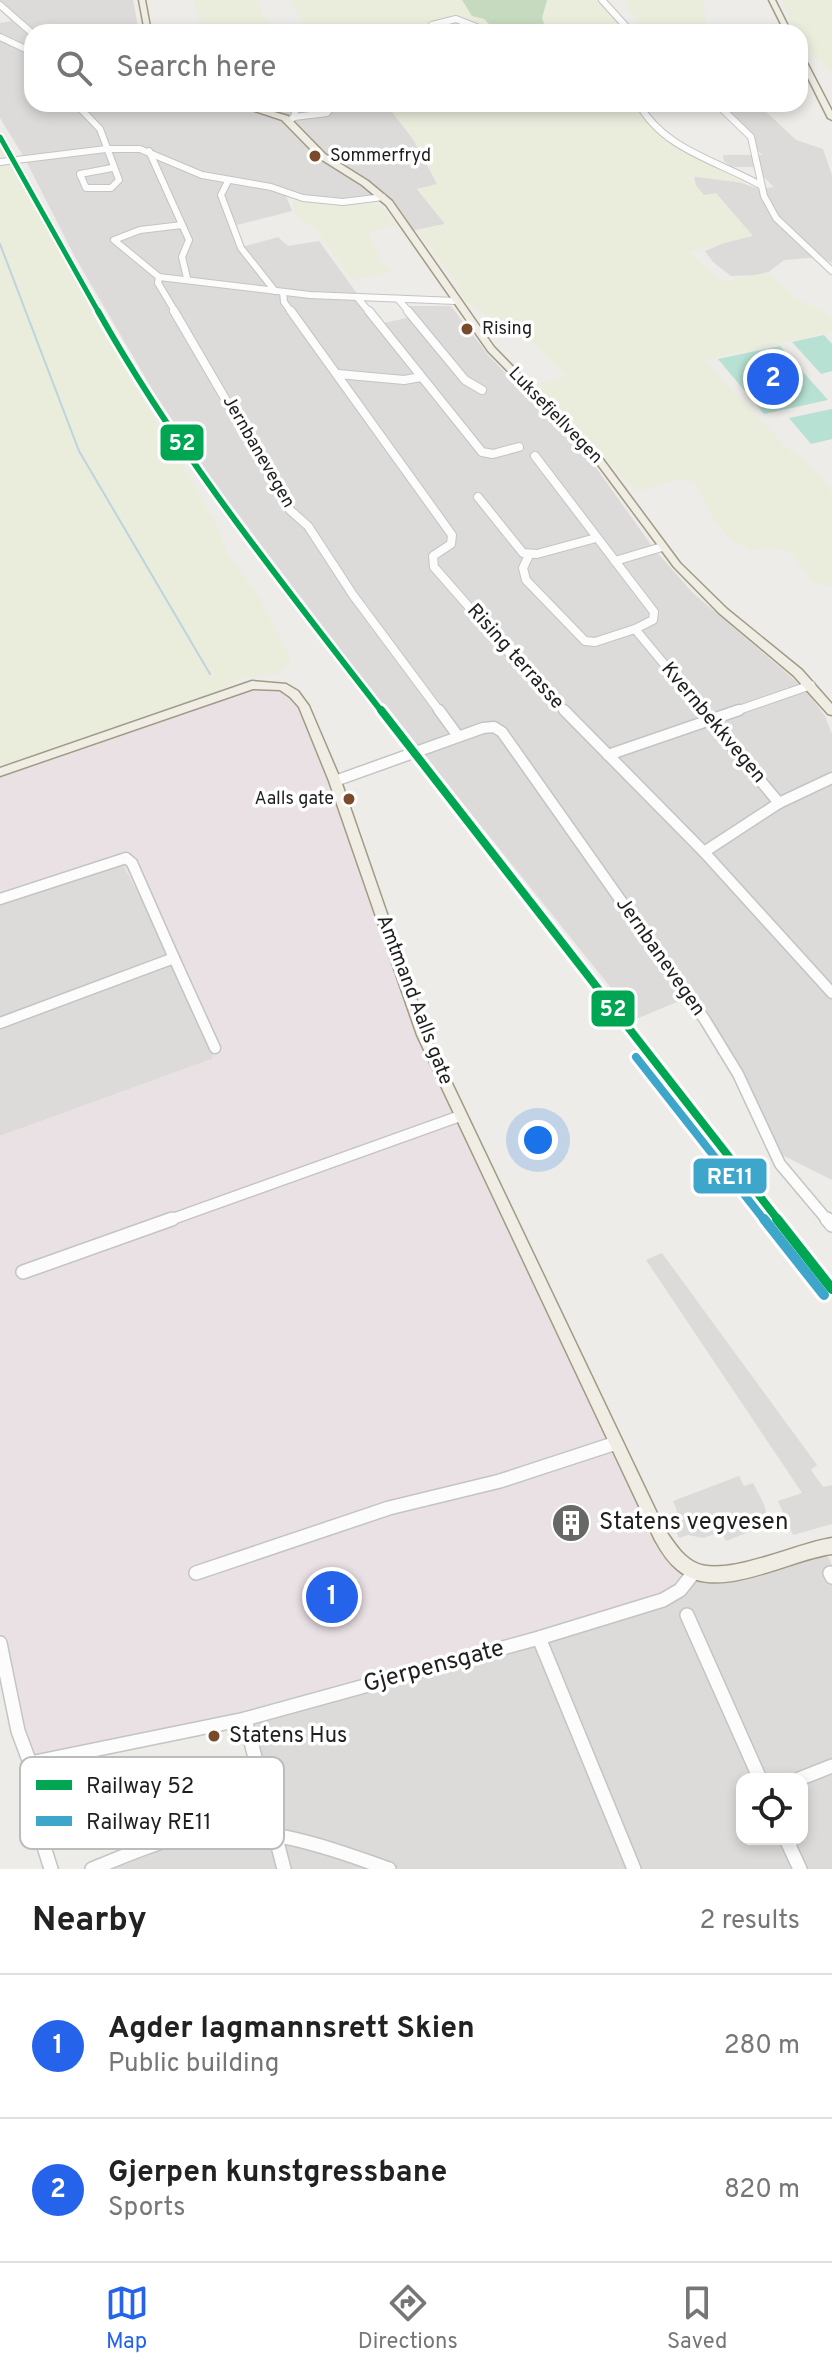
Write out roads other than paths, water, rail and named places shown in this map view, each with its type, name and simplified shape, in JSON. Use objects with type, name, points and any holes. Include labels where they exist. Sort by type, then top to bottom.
[{"type":"main road","points":[[142,0],[146,24]]},
{"type":"main road","points":[[772,0],[784,24]]},
{"type":"main road","points":[[808,71],[832,118]]},
{"type":"main road","name":"Luksefjellvegen","points":[[266,112],[291,119],[322,156],[383,197],[507,367],[611,474],[662,547],[716,605],[811,685],[832,711]]},
{"type":"main road","name":"Amtmand Aalls gate","points":[[0,772],[261,684],[282,687],[299,698],[335,781],[408,996],[460,1116],[660,1535],[672,1553],[695,1571]]},
{"type":"main road","points":[[695,1571],[733,1573],[828,1546]]},
{"type":"street","points":[[602,0],[624,24]]},
{"type":"street","points":[[0,5],[24,26]]},
{"type":"street","points":[[434,24],[461,19],[469,24]]},
{"type":"street","points":[[0,37],[24,48]]},
{"type":"street","points":[[87,112],[95,118],[119,182],[111,188],[89,189],[80,176],[83,172],[112,168]]},
{"type":"street","points":[[291,119],[294,112]]},
{"type":"street","points":[[291,119],[328,112]]},
{"type":"street","points":[[643,112],[669,141],[725,165],[760,185]]},
{"type":"street","points":[[725,112],[751,137],[760,185],[781,225],[832,271]]},
{"type":"street","points":[[0,162],[106,149],[149,151],[202,175],[271,187],[315,201],[343,202],[383,197]]},
{"type":"street","points":[[149,151],[189,240],[182,257],[187,278]]},
{"type":"street","name":"Rising terrasse","points":[[228,181],[221,195],[241,248],[279,292],[452,535],[451,544],[433,556],[434,567],[525,671],[704,852],[832,993]]},
{"type":"street","points":[[182,225],[140,230],[114,240],[159,277],[187,278],[279,292],[456,301]]},
{"type":"street","name":"Jernbanevegen","points":[[159,277],[158,283],[290,510],[314,535],[360,605],[458,736]]},
{"type":"street","points":[[357,297],[482,452],[493,454],[519,447]]},
{"type":"street","points":[[398,299],[465,380],[482,390]]},
{"type":"street","points":[[338,374],[404,380],[421,377]]},
{"type":"street","points":[[529,555],[523,568],[526,580],[581,639],[595,642],[635,629],[655,617],[596,538],[572,500],[535,456]]},
{"type":"street","points":[[478,497],[520,551],[529,555],[596,538]]},
{"type":"street","points":[[615,561],[662,547]]},
{"type":"street","name":"Kvernbekkvegen","points":[[635,629],[779,803],[704,852]]},
{"type":"street","points":[[608,755],[811,685]]},
{"type":"street","name":"Jernbanevegen","points":[[335,781],[489,726],[502,732],[711,1030],[738,1074],[780,1164],[832,1225]]},
{"type":"street","points":[[779,803],[832,778]]},
{"type":"street","points":[[0,899],[126,858],[132,863],[215,1048]]},
{"type":"street","points":[[0,1023],[174,958]]},
{"type":"street","points":[[23,1272],[460,1116]]},
{"type":"street","points":[[196,1573],[389,1508],[500,1481],[616,1443]]},
{"type":"street","name":"Gjerpensgate","points":[[59,1757],[245,1719],[539,1638],[663,1600],[680,1590],[695,1571]]},
{"type":"street","points":[[687,1615],[757,1773]]},
{"type":"street","points":[[539,1638],[634,1869]]},
{"type":"street","points":[[0,1643],[18,1731],[28,1757]]},
{"type":"street","points":[[245,1719],[255,1757]]},
{"type":"street","points":[[808,1775],[832,1766]]},
{"type":"street","points":[[284,1837],[310,1842],[389,1869]]},
{"type":"street","points":[[789,1845],[800,1869]]},
{"type":"street","points":[[45,1849],[51,1869]]},
{"type":"street","points":[[92,1869],[147,1849]]},
{"type":"street","points":[[279,1849],[284,1869]]},
{"type":"waterway","points":[[0,244],[79,451],[210,674]]},
{"type":"rail line","name":"52","points":[[0,137],[122,354],[245,536],[832,1289]]},
{"type":"rail line","name":"RE11","points":[[636,1057],[824,1295]]},
{"type":"place","name":"Sommerfryd","points":[[315,156]]},
{"type":"place","name":"Rising","points":[[467,329]]},
{"type":"place","name":"Gjerpen kunstgressbane","points":[[773,379]]},
{"type":"place","name":"Aalls gate","points":[[349,799]]},
{"type":"place","name":"Statens vegvesen","points":[[571,1523]]},
{"type":"place","name":"Agder lagmannsrett Skien","points":[[332,1597]]},
{"type":"place","name":"Statens Hus","points":[[214,1736]]}]
